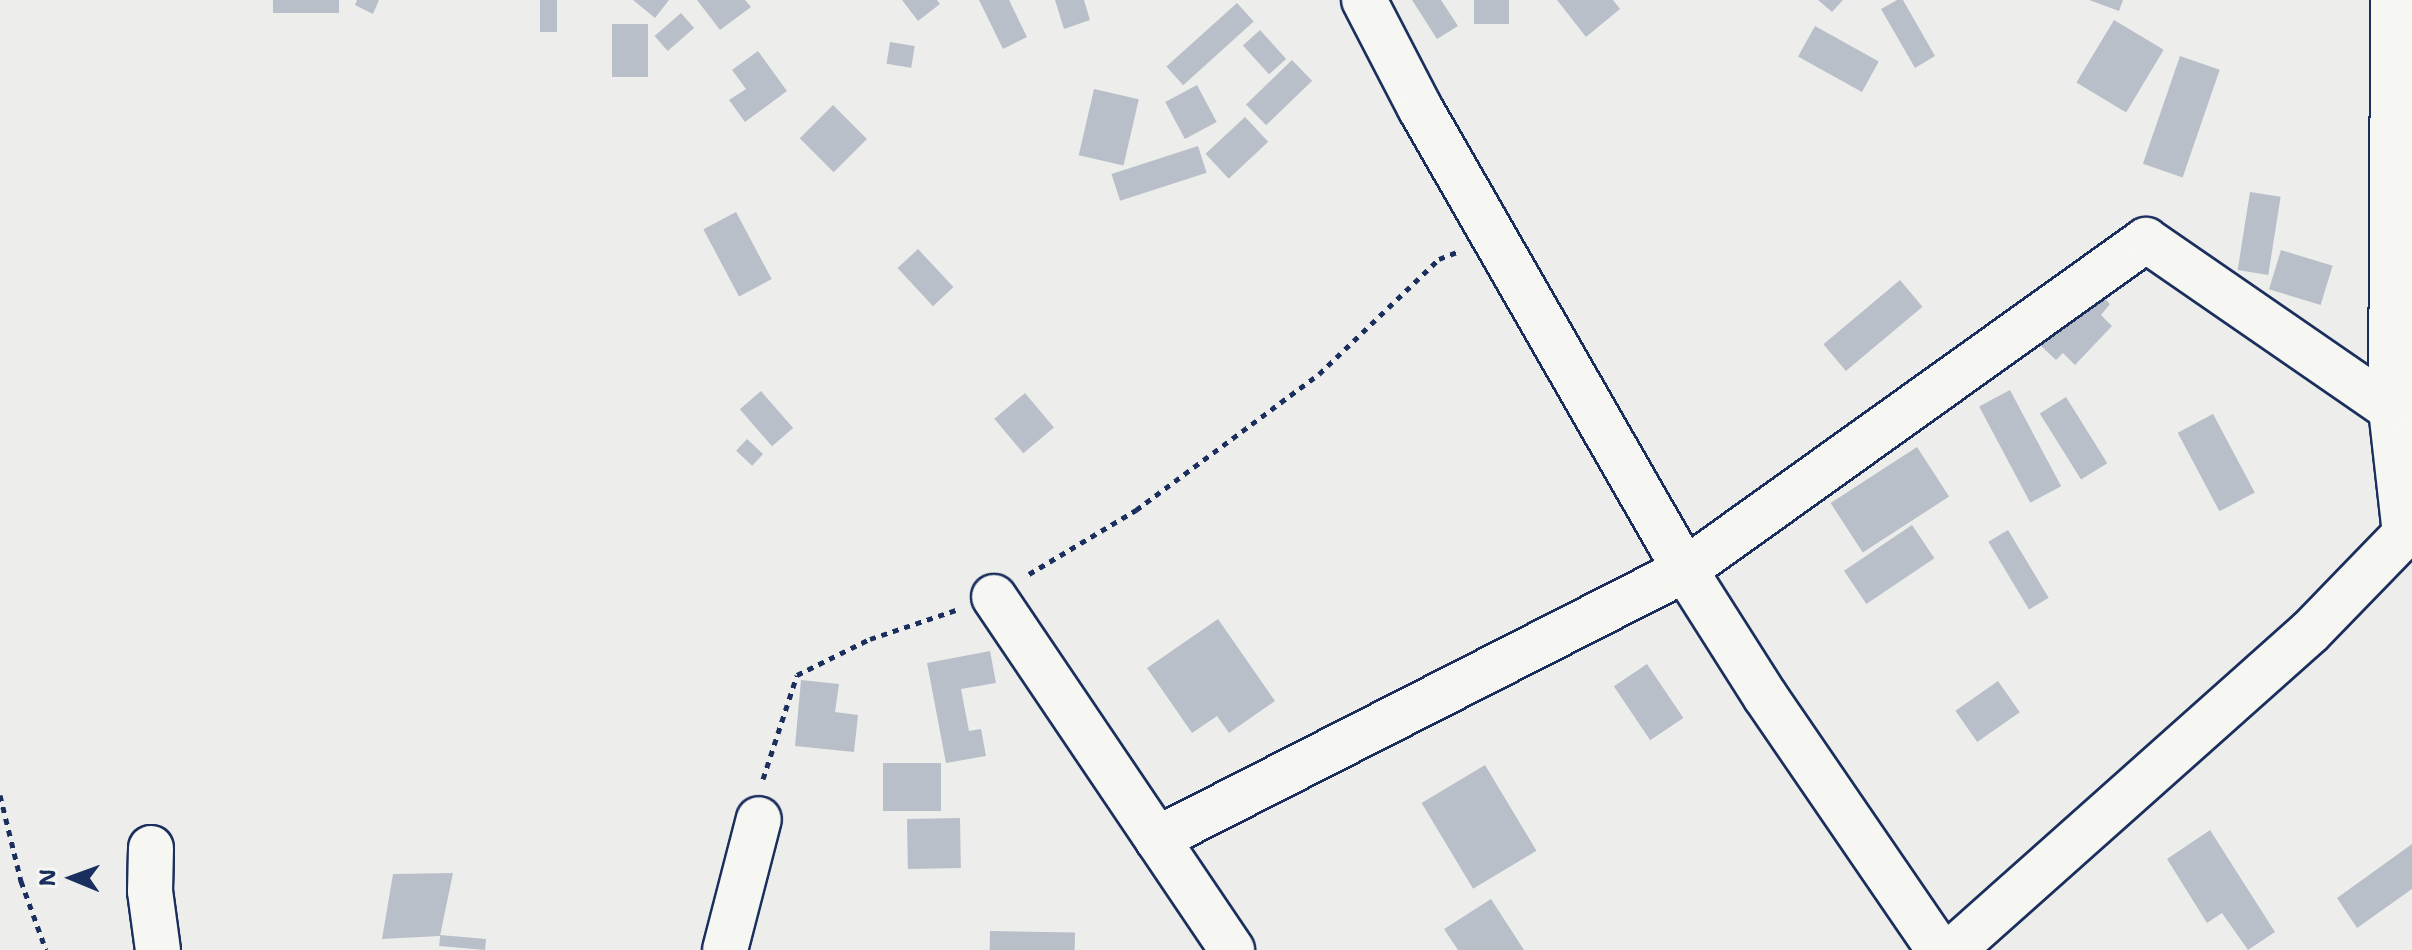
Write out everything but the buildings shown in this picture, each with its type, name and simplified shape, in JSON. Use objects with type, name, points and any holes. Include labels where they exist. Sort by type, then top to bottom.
[{"type":"street","points":[[1364,0],[1420,108],[1685,570],[1765,696],[1939,950]]},
{"type":"street","points":[[1953,950],[2310,632],[2405,534],[2391,409],[2393,0]]},
{"type":"street","points":[[1157,839],[1685,570],[2146,240],[2391,409]]},
{"type":"street","points":[[994,597],[1232,950]]},
{"type":"street","points":[[725,950],[759,819]]},
{"type":"street","points":[[151,848],[150,891],[158,950]]},
{"type":"path","points":[[759,819],[763,773],[797,675],[870,639],[994,597],[1136,510],[1319,374],[1439,259],[1495,237]]},
{"type":"path","points":[[0,795],[21,881],[46,950]]}]
